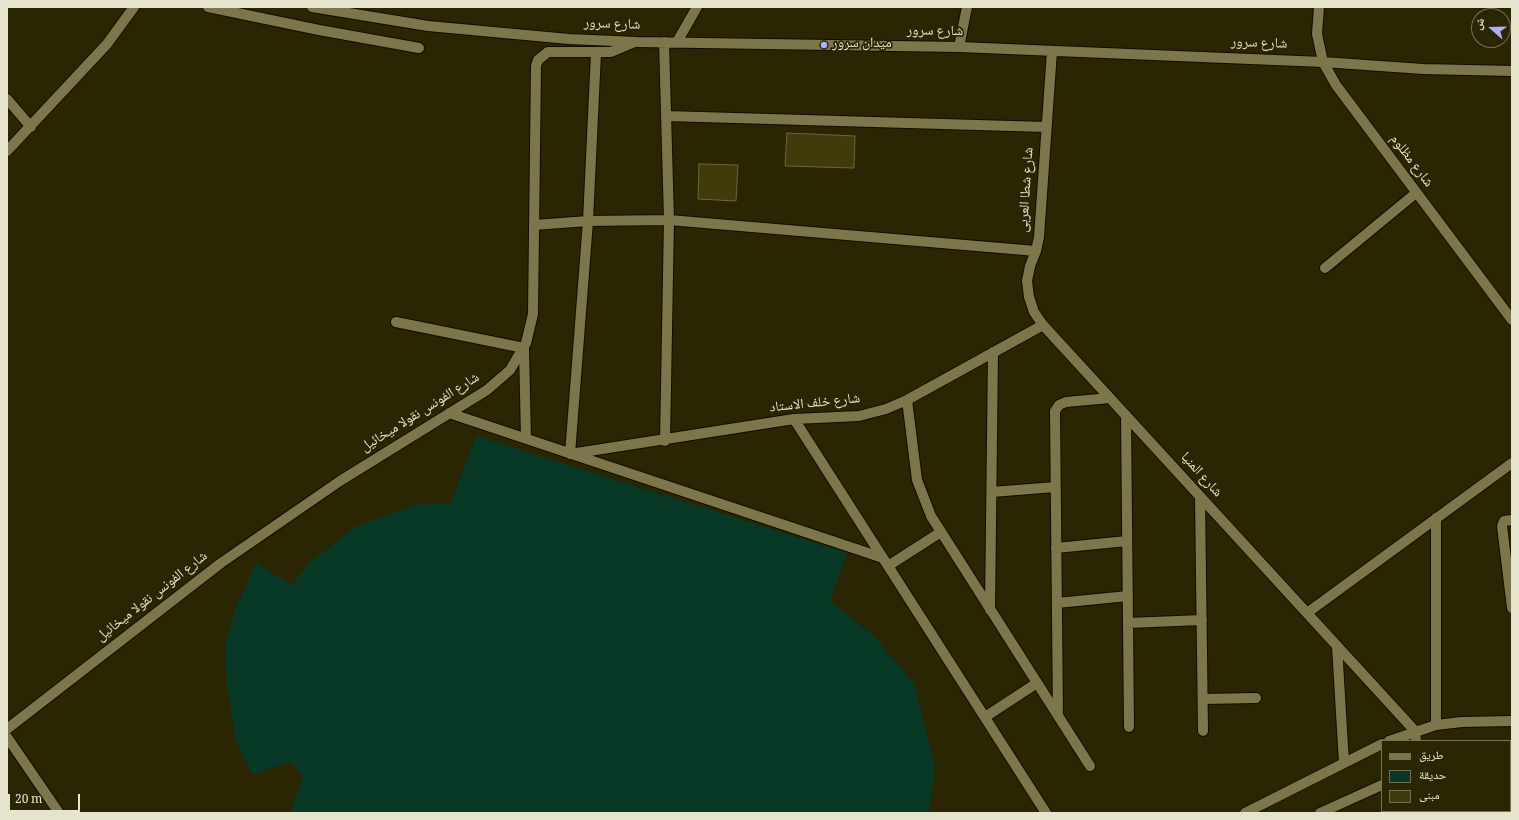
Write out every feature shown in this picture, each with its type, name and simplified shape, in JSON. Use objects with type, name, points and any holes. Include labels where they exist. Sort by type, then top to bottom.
[{"type":"street","points":[[7,151],[107,44],[134,7]]},
{"type":"street","points":[[208,7],[319,30],[419,48]]},
{"type":"street","name":"شارع سرور","points":[[312,7],[428,26],[569,39],[637,42],[959,47],[1323,62],[1423,69],[1512,71]]},
{"type":"street","points":[[677,42],[697,7]]},
{"type":"street","points":[[959,47],[967,7]]},
{"type":"street","name":"شارع مظلوم","points":[[1319,7],[1317,34],[1323,62],[1336,85],[1512,320]]},
{"type":"street","points":[[569,39],[569,52]]},
{"type":"street","name":"شارع الفونس نقولا ميخائيل","points":[[7,729],[221,564],[340,481],[499,381],[510,370],[524,348],[531,329],[533,314],[536,66],[538,60],[548,52],[611,52],[637,42]]},
{"type":"street","points":[[664,42],[669,220],[665,441]]},
{"type":"street","name":"شارع شطا العربى","points":[[1043,325],[1034,312],[1029,297],[1027,281],[1039,237],[1052,51]]},
{"type":"street","points":[[570,454],[588,221],[596,53]]},
{"type":"street","points":[[7,99],[30,127]]},
{"type":"street","points":[[666,116],[1046,127]]},
{"type":"street","points":[[1325,268],[1416,193]]},
{"type":"street","points":[[534,225],[588,221],[669,220],[1036,251]]},
{"type":"street","points":[[396,322],[524,348],[526,439]]},
{"type":"street","name":"شارع خلف الاستاد","points":[[570,454],[665,441],[794,419],[858,416],[886,409],[907,400],[1043,325]]},
{"type":"street","name":"شارع المنيا","points":[[1043,325],[1337,646],[1416,736]]},
{"type":"street","points":[[990,610],[993,352]]},
{"type":"street","points":[[1058,716],[1055,411],[1059,405],[1066,402],[1110,398]]},
{"type":"street","points":[[907,400],[917,480],[928,510],[1090,766]]},
{"type":"street","points":[[450,413],[885,562],[941,532]]},
{"type":"street","points":[[1126,415],[1129,727]]},
{"type":"street","points":[[794,419],[1046,813]]},
{"type":"street","points":[[1306,613],[1512,463]]},
{"type":"street","points":[[992,492],[1055,488]]},
{"type":"street","points":[[1200,496],[1203,731]]},
{"type":"street","points":[[1436,518],[1436,725]]},
{"type":"street","points":[[1512,520],[1504,521],[1502,526],[1511,584],[1512,608]]},
{"type":"street","points":[[1056,548],[1127,542]]},
{"type":"street","points":[[1057,603],[1128,596]]},
{"type":"street","points":[[1128,623],[1202,620]]},
{"type":"street","points":[[1337,646],[1344,763]]},
{"type":"street","points":[[985,717],[1037,683]]},
{"type":"street","points":[[1203,699],[1256,698]]},
{"type":"street","points":[[1394,740],[1416,736],[1436,725],[1462,722],[1512,721]]},
{"type":"street","points":[[7,737],[59,813]]},
{"type":"street","points":[[1245,813],[1344,763],[1379,748]]},
{"type":"street","points":[[1320,813],[1381,785]]},
{"type":"green space","points":[[476,436],[847,553],[830,601],[876,638],[914,684],[935,767],[929,813],[291,813],[303,776],[291,762],[252,774],[236,740],[227,685],[225,646],[236,607],[256,563],[292,585],[309,563],[355,527],[415,505],[451,503]]},
{"type":"building","points":[[787,133],[855,136],[854,168],[785,166]]},
{"type":"building","points":[[699,164],[738,165],[736,201],[698,199]]},
{"type":"place","name":"ميدان سرور","points":[[824,45]]}]
